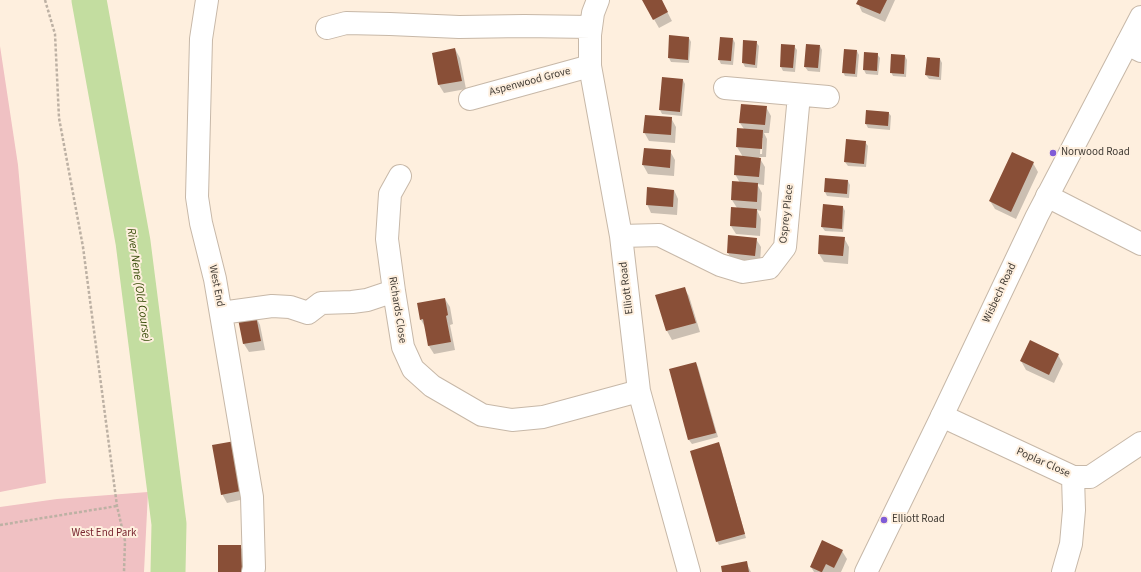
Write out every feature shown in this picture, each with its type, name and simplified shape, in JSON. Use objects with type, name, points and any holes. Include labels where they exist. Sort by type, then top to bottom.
[{"type":"street","name":"West End","points":[[207,0],[201,39],[196,197],[215,279],[252,497],[253,572]]},
{"type":"street","name":"Elliott Road","points":[[598,0],[593,13],[590,35],[590,66],[621,236],[639,391],[689,572]]},
{"type":"street","name":"Wisbech Road","points":[[866,572],[1047,196],[1134,48],[1141,17]]},
{"type":"street","points":[[327,28],[346,23],[458,27],[524,26],[591,28]]},
{"type":"street","name":"Aspenwood Grove","points":[[470,99],[590,66]]},
{"type":"street","points":[[725,88],[828,98]]},
{"type":"street","name":"Osprey Place","points":[[621,236],[659,235],[720,265],[743,272],[769,268],[785,247],[799,95]]},
{"type":"street","name":"Richards Close","points":[[400,176],[390,194],[387,239],[403,347],[413,369],[432,386],[482,415],[512,420],[543,417],[639,391]]},
{"type":"street","points":[[1047,196],[1141,244]]},
{"type":"street","points":[[221,313],[272,306],[290,307],[308,313],[321,303],[366,300],[394,291]]},
{"type":"street","name":"Poplar Close","points":[[942,416],[1073,477],[1090,477],[1141,443]]},
{"type":"street","points":[[1063,572],[1071,544],[1074,510],[1073,477]]},
{"type":"path","points":[[45,0],[55,34],[58,118],[83,248],[117,506],[125,541],[124,572]]},
{"type":"path","points":[[0,525],[117,506]]},
{"type":"green space","points":[[0,46],[18,165],[46,483],[0,492]]},
{"type":"green space","name":"West End Park","points":[[148,492],[144,572],[0,572],[0,507],[57,499]]},
{"type":"building","points":[[642,0],[662,0],[668,12],[653,20]]},
{"type":"building","points":[[858,0],[887,0],[880,14],[856,4]]},
{"type":"building","points":[[669,35],[689,37],[688,60],[668,58]]},
{"type":"building","points":[[720,37],[733,38],[731,61],[718,60]]},
{"type":"building","points":[[743,40],[757,41],[755,65],[742,63]]},
{"type":"building","points":[[781,44],[795,45],[793,68],[780,67]]},
{"type":"building","points":[[806,44],[820,45],[818,68],[804,67]]},
{"type":"building","points":[[455,48],[462,81],[438,85],[432,53]]},
{"type":"building","points":[[844,49],[857,50],[855,74],[842,73]]},
{"type":"building","points":[[864,52],[878,53],[877,71],[863,70]]},
{"type":"building","points":[[891,54],[905,55],[904,74],[890,73]]},
{"type":"building","points":[[927,57],[940,58],[939,77],[925,75]]},
{"type":"building","points":[[662,77],[683,79],[680,112],[659,110]]},
{"type":"building","points":[[741,104],[767,106],[765,125],[739,123]]},
{"type":"building","points":[[866,110],[889,112],[888,126],[865,124]]},
{"type":"building","points":[[645,115],[672,117],[671,135],[643,133]]},
{"type":"building","points":[[737,128],[763,130],[762,149],[736,147]]},
{"type":"building","points":[[846,139],[866,141],[864,164],[844,162]]},
{"type":"building","points":[[644,148],[671,150],[670,168],[642,165]]},
{"type":"building","points":[[1012,152],[1034,162],[1011,212],[989,201]]},
{"type":"building","points":[[735,155],[761,158],[759,177],[734,175]]},
{"type":"building","points":[[825,178],[848,180],[847,194],[824,192]]},
{"type":"building","points":[[732,181],[758,183],[757,202],[731,200]]},
{"type":"building","points":[[647,187],[674,190],[673,207],[646,205]]},
{"type":"building","points":[[823,204],[843,206],[842,229],[821,227]]},
{"type":"building","points":[[731,207],[757,209],[756,228],[730,226]]},
{"type":"building","points":[[728,235],[757,238],[755,256],[727,253]]},
{"type":"building","points":[[819,235],[845,237],[843,256],[818,254]]},
{"type":"building","points":[[685,287],[696,323],[666,331],[655,295]]},
{"type":"building","points":[[445,298],[448,315],[446,316],[451,342],[428,346],[423,319],[420,320],[417,303]]},
{"type":"building","points":[[256,316],[261,341],[243,344],[238,319]]},
{"type":"building","points":[[1030,340],[1059,354],[1049,375],[1020,361]]},
{"type":"building","points":[[696,362],[716,433],[688,440],[669,369]]},
{"type":"building","points":[[235,441],[245,490],[221,495],[212,445]]},
{"type":"building","points":[[719,442],[745,534],[716,542],[690,451]]},
{"type":"building","points":[[822,540],[843,550],[834,568],[826,564],[821,572],[810,567]]},
{"type":"building","points":[[218,545],[241,545],[242,572],[218,572]]},
{"type":"building","points":[[747,561],[749,572],[722,572],[721,566]]},
{"type":"waterway","name":"River Nene (Old Course)","points":[[89,0],[133,242],[169,524],[168,572]]},
{"type":"place","name":"Norwood Road","points":[[1053,153]]},
{"type":"place","name":"Elliott Road","points":[[884,520]]}]
